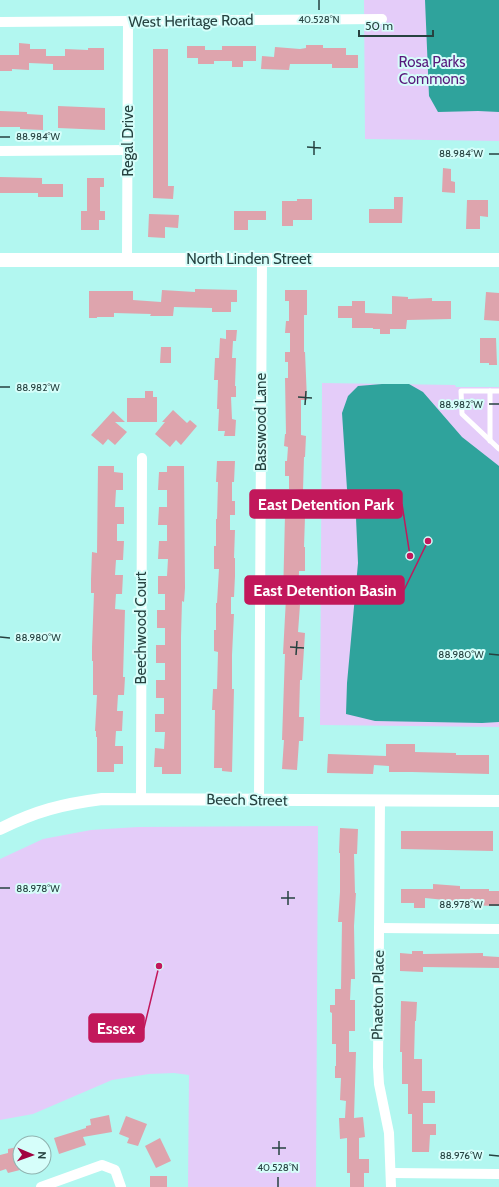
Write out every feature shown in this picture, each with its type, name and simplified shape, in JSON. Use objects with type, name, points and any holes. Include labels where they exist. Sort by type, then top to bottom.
[{"type":"main road","name":"North Linden Street","points":[[0,260],[499,260]]},
{"type":"street","name":"West Heritage Road","points":[[0,22],[382,19]]},
{"type":"street","name":"Regal Drive","points":[[127,259],[128,22]]},
{"type":"street","points":[[0,151],[128,150]]},
{"type":"street","name":"Basswood Lane","points":[[259,800],[262,259]]},
{"type":"street","name":"Beechwood Court","points":[[141,799],[142,458]]},
{"type":"street","name":"Beech Street","points":[[0,829],[20,819],[50,808],[102,800],[499,801]]},
{"type":"street","name":"Phaeton Place","points":[[380,801],[378,1067],[379,1084],[389,1133],[392,1173],[391,1187]]},
{"type":"street","points":[[379,928],[499,929]]},
{"type":"street","points":[[40,1187],[102,1164],[115,1170],[121,1187]]},
{"type":"street","points":[[392,1173],[499,1174]]},
{"type":"lane","points":[[499,391],[461,391],[462,414],[499,449]]},
{"type":"lane","points":[[490,391],[490,441]]},
{"type":"green space","name":"Rosa Parks Commons","points":[[364,0],[499,0],[499,141],[365,139]]},
{"type":"green space","points":[[322,383],[499,387],[499,727],[320,725]]},
{"type":"green space","points":[[318,826],[316,1187],[188,1187],[189,1075],[174,1073],[149,1074],[112,1080],[33,1114],[0,1120],[0,859],[43,839],[91,830],[138,827]]},
{"type":"water","points":[[425,0],[499,0],[499,112],[438,112],[429,96]]},
{"type":"water","points":[[409,384],[423,392],[462,437],[499,466],[499,722],[375,721],[346,714],[347,683],[358,563],[356,518],[347,489],[342,413],[348,396],[358,386]]},
{"type":"building","points":[[19,43],[30,44],[30,49],[46,49],[46,56],[65,56],[65,49],[88,50],[88,48],[104,48],[104,70],[53,70],[53,64],[29,63],[29,70],[12,69],[12,71],[0,71],[0,55],[19,55]]},
{"type":"building","points":[[306,45],[323,45],[323,48],[346,48],[346,55],[358,55],[358,68],[332,68],[332,64],[290,64],[289,70],[261,69],[262,56],[274,57],[275,47],[300,49],[306,48]]},
{"type":"building","points":[[187,46],[205,46],[205,50],[222,50],[222,46],[256,46],[256,61],[243,61],[243,67],[232,67],[232,61],[214,61],[214,64],[198,64],[198,58],[187,58]]},
{"type":"building","points":[[153,49],[168,49],[168,186],[174,186],[173,199],[153,198]]},
{"type":"building","points":[[58,106],[105,108],[105,130],[58,128]]},
{"type":"building","points":[[0,111],[27,112],[27,114],[43,115],[43,130],[20,129],[20,127],[0,127]]},
{"type":"building","points":[[443,168],[451,169],[451,181],[455,182],[455,193],[442,192]]},
{"type":"building","points":[[0,177],[42,178],[42,184],[63,184],[63,197],[38,197],[38,193],[0,193]]},
{"type":"building","points":[[87,178],[104,178],[104,187],[100,187],[100,211],[105,211],[105,220],[99,220],[99,230],[81,230],[81,211],[87,211]]},
{"type":"building","points":[[394,197],[403,197],[402,223],[369,223],[369,209],[394,209]]},
{"type":"building","points":[[297,199],[312,199],[312,220],[293,220],[293,226],[282,226],[282,201],[297,201]]},
{"type":"building","points":[[467,200],[488,200],[488,217],[480,216],[480,229],[466,229]]},
{"type":"building","points":[[234,211],[266,211],[266,220],[248,220],[248,230],[234,230]]},
{"type":"building","points":[[149,214],[179,215],[178,228],[165,227],[165,238],[148,237]]},
{"type":"building","points":[[195,289],[237,290],[237,302],[231,302],[231,312],[212,312],[212,308],[174,307],[173,316],[114,313],[114,317],[89,318],[89,291],[133,291],[133,300],[161,302],[162,290],[195,292]]},
{"type":"building","points":[[285,290],[307,290],[307,315],[304,315],[304,352],[307,400],[301,400],[301,435],[306,436],[303,490],[289,489],[289,476],[285,476],[285,461],[287,461],[288,447],[284,446],[286,434],[285,378],[288,378],[288,362],[285,362],[285,352],[290,352],[290,333],[285,333],[286,321],[289,321],[289,301],[285,301]]},
{"type":"building","points":[[486,292],[499,293],[499,321],[484,320]]},
{"type":"building","points":[[392,296],[408,297],[408,299],[432,298],[432,301],[451,301],[451,319],[407,320],[406,329],[390,329],[390,334],[380,334],[380,329],[352,328],[352,318],[338,318],[338,306],[352,306],[352,301],[365,301],[365,313],[392,314]]},
{"type":"building","points":[[226,330],[237,330],[236,341],[233,341],[232,358],[236,358],[236,397],[231,397],[232,419],[236,420],[235,436],[224,436],[225,431],[218,431],[218,380],[214,380],[215,358],[219,358],[220,338],[226,339]]},
{"type":"building","points":[[480,338],[496,338],[497,365],[480,363]]},
{"type":"building","points":[[161,347],[171,347],[171,363],[160,363]]},
{"type":"building","points":[[145,391],[153,391],[153,397],[157,397],[157,422],[127,422],[127,398],[145,398]]},
{"type":"building","points":[[173,410],[187,423],[190,420],[197,426],[181,445],[176,440],[170,447],[155,434],[165,422],[162,422]]},
{"type":"building","points":[[113,411],[125,422],[115,422],[127,432],[115,445],[108,439],[103,445],[91,435]]},
{"type":"building","points":[[217,461],[235,461],[234,482],[232,482],[232,501],[235,501],[235,515],[230,515],[230,530],[235,530],[234,597],[231,597],[231,614],[234,614],[232,655],[232,689],[234,689],[232,772],[222,771],[222,768],[214,768],[215,710],[212,710],[213,689],[217,689],[218,652],[214,651],[214,630],[216,630],[216,603],[219,569],[214,569],[214,546],[216,546],[217,519]]},
{"type":"building","points":[[98,466],[114,466],[114,472],[123,473],[123,490],[116,490],[115,507],[124,507],[124,524],[117,524],[117,541],[124,541],[123,560],[116,560],[115,575],[123,575],[122,594],[116,594],[115,609],[125,610],[123,677],[125,677],[124,695],[118,695],[117,711],[123,711],[122,731],[116,731],[115,746],[123,746],[123,764],[114,764],[114,772],[97,772],[97,737],[95,731],[97,695],[93,695],[92,661],[94,593],[91,593],[91,579],[92,552],[97,553]]},
{"type":"building","points":[[167,466],[184,466],[185,588],[184,602],[182,601],[181,637],[181,774],[162,774],[162,767],[154,767],[155,748],[164,749],[165,732],[155,732],[155,714],[164,714],[164,698],[156,698],[156,680],[165,680],[165,663],[156,663],[156,645],[165,645],[165,628],[157,628],[157,610],[165,610],[165,594],[158,594],[158,576],[167,576],[168,559],[158,559],[159,541],[167,541],[167,525],[158,525],[159,507],[167,507],[167,490],[158,490],[159,472],[167,472]]},
{"type":"building","points":[[285,515],[305,517],[305,571],[299,571],[298,604],[300,605],[298,632],[305,633],[302,680],[300,680],[299,717],[304,717],[303,741],[299,741],[297,770],[282,769],[284,740],[282,740],[285,654],[283,654],[286,598],[283,598]]},
{"type":"building","points":[[386,744],[415,744],[415,752],[456,753],[456,755],[489,755],[489,774],[389,772],[389,766],[374,765],[373,774],[327,773],[328,754],[386,756]]},
{"type":"building","points":[[340,828],[358,829],[357,854],[354,854],[356,893],[354,926],[355,979],[351,979],[350,1000],[355,1000],[355,1031],[349,1031],[349,1052],[356,1052],[354,1118],[363,1117],[365,1137],[359,1138],[359,1159],[369,1159],[369,1173],[364,1173],[364,1187],[350,1187],[350,1173],[347,1173],[347,1138],[340,1139],[339,1118],[345,1118],[346,1101],[340,1100],[341,1078],[335,1078],[336,1044],[332,1044],[332,1013],[330,1012],[330,1005],[335,1005],[335,989],[341,989],[342,922],[338,922],[340,892]]},
{"type":"building","points":[[401,831],[493,831],[493,851],[401,849]]},
{"type":"building","points":[[433,884],[460,886],[460,889],[489,889],[489,891],[499,891],[499,906],[459,905],[459,909],[450,909],[451,904],[445,903],[445,900],[425,898],[425,908],[414,908],[414,903],[401,903],[401,889],[433,889]]},
{"type":"building","points":[[412,951],[423,951],[423,954],[483,953],[483,956],[499,957],[499,968],[423,967],[423,972],[400,971],[400,953],[412,954]]},
{"type":"building","points":[[401,1001],[417,1002],[414,1059],[422,1059],[422,1091],[435,1091],[435,1103],[423,1103],[423,1124],[436,1124],[436,1135],[430,1135],[429,1152],[412,1152],[412,1114],[408,1114],[408,1084],[402,1084],[402,1052],[400,1052]]},
{"type":"building","points":[[109,1115],[112,1132],[83,1137],[86,1145],[59,1154],[54,1138],[86,1128],[86,1126],[91,1125],[90,1119]]},
{"type":"building","points":[[126,1116],[147,1124],[138,1146],[127,1143],[129,1138],[119,1134]]},
{"type":"building","points":[[160,1138],[171,1161],[156,1168],[145,1146]]},
{"type":"building","points":[[12,1148],[12,1172],[8,1173],[6,1169],[0,1171],[0,1155],[8,1153],[8,1149]]},
{"type":"building","points":[[150,1176],[167,1176],[167,1187],[150,1187]]},
{"type":"place","name":"East Detention Basin","points":[[428,541]]},
{"type":"place","name":"East Detention Park","points":[[410,556]]},
{"type":"place","name":"Essex","points":[[159,966]]}]
